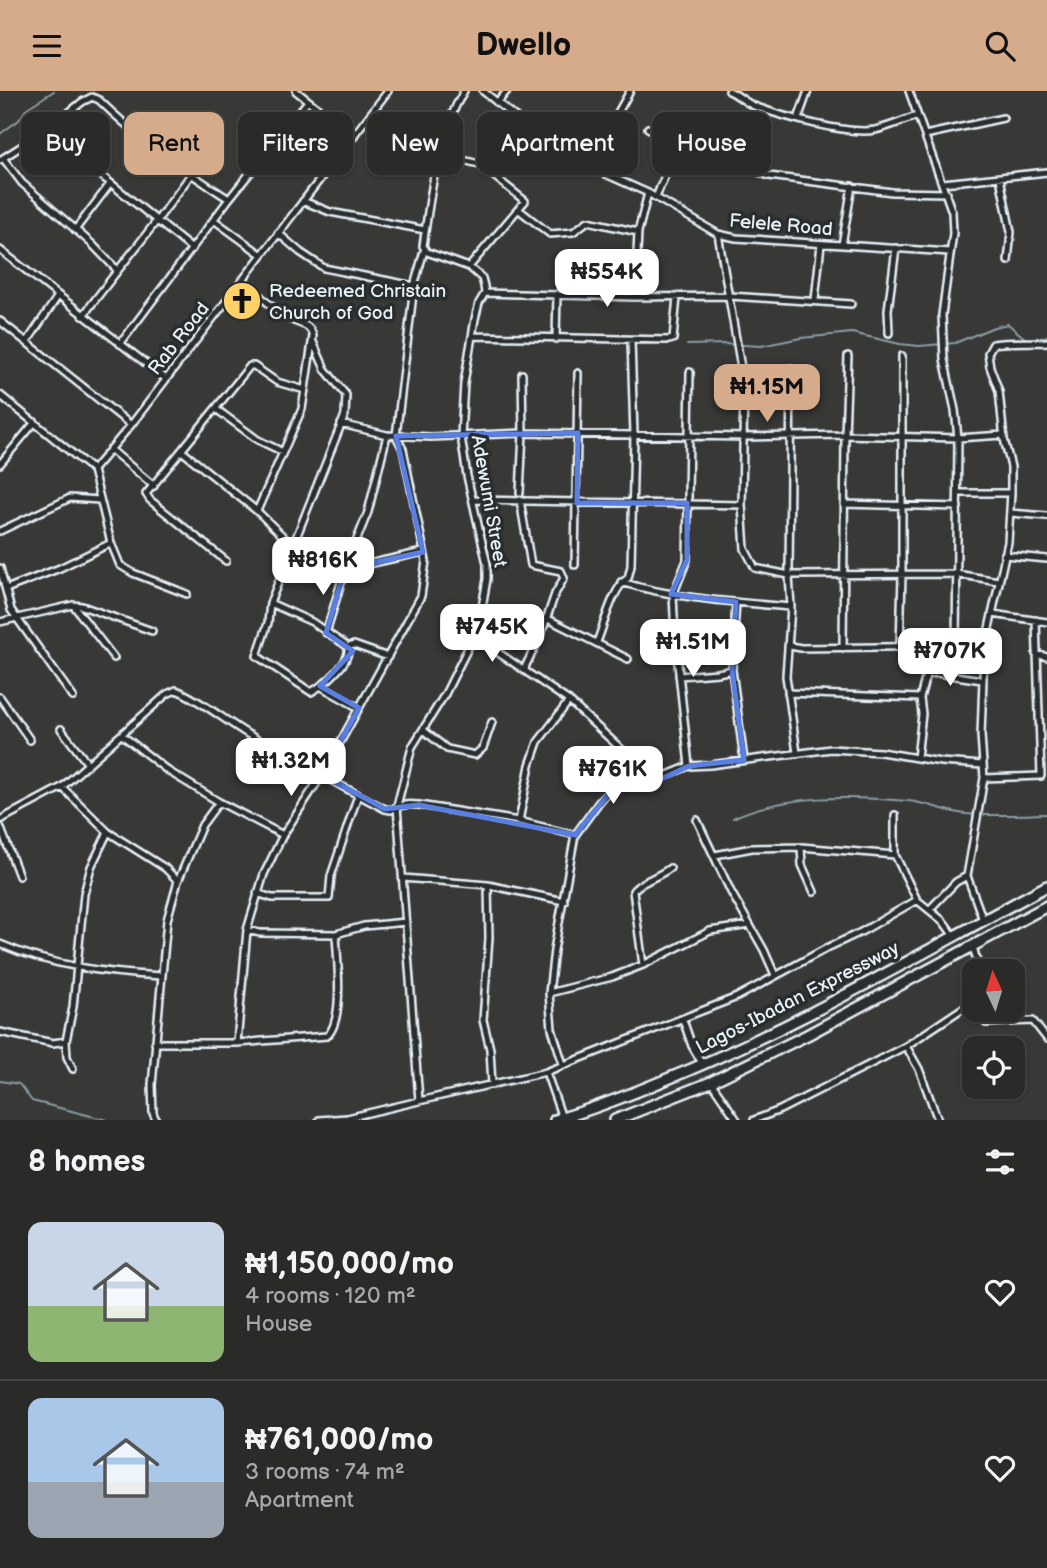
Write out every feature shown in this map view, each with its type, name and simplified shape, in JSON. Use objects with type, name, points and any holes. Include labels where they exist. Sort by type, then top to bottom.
[{"type":"highway","name":"Lagos-Ibadan Expressway","points":[[559,1119],[622,1098],[703,1065],[789,1025],[1047,886]]},
{"type":"highway","name":"Lagos-Ibadan Expressway","points":[[615,1120],[711,1082],[807,1035],[1047,906]]},
{"type":"street","points":[[296,91],[354,137]]},
{"type":"street","name":"Rab Road","points":[[93,470],[131,425],[388,91]]},
{"type":"street","points":[[453,112],[464,91]]},
{"type":"street","name":"Felele Road","points":[[484,91],[508,112]]},
{"type":"street","points":[[497,103],[507,91]]},
{"type":"street","points":[[618,112],[629,91]]},
{"type":"street","points":[[729,91],[741,93],[754,107],[798,120],[869,130],[917,116]]},
{"type":"street","points":[[798,120],[807,91]]},
{"type":"street","points":[[909,91],[952,212],[942,315],[943,344],[956,410],[958,438],[956,646]]},
{"type":"street","points":[[70,112],[92,97],[124,122]]},
{"type":"street","points":[[120,344],[229,199],[308,101]]},
{"type":"street","points":[[925,135],[1003,118]]},
{"type":"street","points":[[648,128],[652,130]]},
{"type":"street","points":[[21,146],[1,159],[22,183],[117,270]]},
{"type":"street","points":[[463,160],[486,169],[525,201],[469,267]]},
{"type":"street","points":[[943,183],[1047,172]]},
{"type":"street","points":[[99,175],[192,249]]},
{"type":"street","points":[[83,316],[158,221],[190,175]]},
{"type":"street","points":[[193,175],[229,199]]},
{"type":"street","points":[[237,1043],[247,930],[264,874],[283,835],[322,775],[388,657],[421,596],[425,579],[423,552],[402,449],[396,436],[414,286],[424,251],[435,175]]},
{"type":"street","name":"Felele Road","points":[[609,175],[718,234],[736,238],[950,252]]},
{"type":"street","points":[[656,198],[666,175]]},
{"type":"street","points":[[766,175],[892,192],[947,193]]},
{"type":"street","points":[[1000,178],[1012,232],[1008,261]]},
{"type":"street","points":[[75,230],[110,184]]},
{"type":"street","points":[[842,245],[852,186]]},
{"type":"street","points":[[635,297],[638,232],[648,194]]},
{"type":"street","points":[[303,201],[330,212],[425,230]]},
{"type":"street","points":[[518,209],[550,234],[573,232],[588,221],[638,232]]},
{"type":"street","points":[[214,220],[262,255]]},
{"type":"street","points":[[278,233],[324,268],[414,286]]},
{"type":"street","points":[[718,234],[744,385],[742,505],[745,549],[755,568],[789,575],[956,574],[998,581]]},
{"type":"street","points":[[815,300],[821,244]]},
{"type":"street","points":[[888,333],[888,310],[896,248]]},
{"type":"street","points":[[0,250],[166,379]]},
{"type":"street","points":[[424,251],[469,267],[482,278],[485,293],[635,297],[730,296],[851,304]]},
{"type":"street","points":[[243,280],[288,318],[311,329],[313,342],[325,369],[346,395],[345,415],[292,545],[271,603],[268,623],[257,656],[311,692],[347,657],[348,647]]},
{"type":"street","name":"Adewumi Street","points":[[419,1101],[397,806],[412,747],[424,730],[474,636],[481,613],[487,564],[461,436],[464,383],[479,303],[485,293]]},
{"type":"street","points":[[556,339],[557,294]]},
{"type":"street","points":[[27,342],[58,296]]},
{"type":"street","points":[[473,336],[673,339],[677,297]]},
{"type":"street","points":[[0,321],[131,425]]},
{"type":"street","points":[[597,642],[621,582],[628,578],[631,566],[634,435],[631,340]]},
{"type":"street","points":[[257,511],[302,409],[313,342]]},
{"type":"street","points":[[983,920],[967,876],[984,778],[981,735],[984,651],[1009,534],[1011,493],[1011,467],[1003,435],[999,391],[990,367],[988,348],[993,344],[1008,342],[1047,342]]},
{"type":"street","points":[[843,648],[848,356]]},
{"type":"street","points":[[900,646],[902,356]]},
{"type":"street","points":[[226,561],[146,494],[183,452],[250,366],[277,382],[305,390]]},
{"type":"street","points":[[792,368],[789,575],[791,607],[790,646],[786,662],[797,753]]},
{"type":"street","points":[[688,765],[673,594],[687,560],[690,372]]},
{"type":"street","points":[[575,565],[578,373]]},
{"type":"street","points":[[520,493],[522,374]]},
{"type":"street","points":[[0,395],[93,470],[111,543],[120,565],[187,594]]},
{"type":"street","points":[[216,409],[258,440],[283,452]]},
{"type":"street","points":[[0,464],[35,422]]},
{"type":"street","points":[[341,424],[396,436],[578,433],[958,438],[1003,435]]},
{"type":"street","points":[[326,632],[345,569],[368,512],[387,435]]},
{"type":"street","points":[[110,449],[154,486]]},
{"type":"street","points":[[183,452],[257,511],[292,545]]},
{"type":"street","points":[[958,492],[1011,493]]},
{"type":"street","points":[[0,531],[70,498],[99,500]]},
{"type":"street","points":[[473,500],[742,505]]},
{"type":"street","points":[[520,500],[531,565],[557,569],[564,578],[525,671]]},
{"type":"street","points":[[844,504],[958,507]]},
{"type":"street","points":[[1010,513],[1047,516]]},
{"type":"street","points":[[6,589],[60,568],[111,543]]},
{"type":"street","points":[[345,569],[423,552]]},
{"type":"street","points":[[1004,555],[1047,559]]},
{"type":"street","points":[[0,568],[9,605],[15,617],[73,697]]},
{"type":"street","points":[[621,582],[673,594],[791,607]]},
{"type":"street","points":[[736,602],[732,670],[744,760]]},
{"type":"street","points":[[271,603],[312,622],[348,647]]},
{"type":"street","points":[[73,605],[114,658]]},
{"type":"street","points":[[0,622],[73,605],[152,631]]},
{"type":"street","points":[[992,614],[1047,622]]},
{"type":"street","points":[[546,618],[628,659]]},
{"type":"street","points":[[984,778],[1041,776],[1036,620]]},
{"type":"street","points":[[474,636],[569,701],[655,780],[688,765],[710,765],[831,749],[983,765]]},
{"type":"street","points":[[348,647],[354,645],[388,657]]},
{"type":"street","points":[[790,646],[956,646],[984,651]]},
{"type":"street","points":[[1036,654],[1047,657]]},
{"type":"street","points":[[679,676],[718,674],[732,670]]},
{"type":"street","points":[[917,758],[922,714],[920,698],[926,675],[930,673],[982,680]]},
{"type":"street","points":[[320,686],[359,708]]},
{"type":"street","points":[[0,820],[62,787],[167,694],[176,690],[270,747],[385,809],[419,805],[519,821],[575,835]]},
{"type":"street","points":[[788,693],[920,698]]},
{"type":"street","points":[[0,697],[30,740]]},
{"type":"street","points":[[519,821],[530,765],[538,742],[569,701]]},
{"type":"street","points":[[1039,708],[1047,709]]},
{"type":"street","points":[[424,730],[447,749],[475,755],[483,748],[492,722]]},
{"type":"street","points":[[61,729],[88,763]]},
{"type":"street","points":[[122,735],[168,771],[219,802],[283,835]]},
{"type":"street","points":[[563,1064],[552,1029],[549,993],[575,835],[600,801],[635,762]]},
{"type":"street","points":[[62,787],[108,832],[165,868],[178,881]]},
{"type":"street","points":[[257,893],[272,898],[328,898],[334,867],[358,795]]},
{"type":"street","points":[[156,1120],[152,1092],[167,919],[178,881],[202,825],[219,802]]},
{"type":"street","points":[[895,815],[895,855],[917,899],[943,921],[954,936]]},
{"type":"street","points":[[697,820],[775,975]]},
{"type":"street","points":[[0,826],[19,876]]},
{"type":"street","points":[[73,1069],[67,1057],[66,1041],[73,1007],[88,877],[108,832]]},
{"type":"street","points":[[715,855],[752,848],[801,847],[895,855]]},
{"type":"street","points":[[801,847],[802,865],[814,892]]},
{"type":"street","points":[[643,965],[634,891],[638,885],[656,879],[670,868]]},
{"type":"street","points":[[930,909],[956,882],[967,876]]},
{"type":"street","points":[[403,879],[488,885],[564,901]]},
{"type":"street","points":[[488,885],[489,938],[483,1020],[490,1049],[492,1085]]},
{"type":"street","points":[[320,1120],[347,1118],[546,1072],[737,997],[861,932],[917,899]]},
{"type":"street","points":[[247,930],[336,934],[364,926],[406,922]]},
{"type":"street","points":[[549,993],[612,977],[643,965],[710,931],[750,925]]},
{"type":"street","points":[[155,1043],[237,1043],[331,1034],[338,1013],[336,934]]},
{"type":"street","points":[[0,944],[88,971],[162,976]]},
{"type":"street","points":[[972,947],[976,959]]},
{"type":"street","points":[[754,1120],[906,1046],[962,1009]]},
{"type":"street","points":[[683,1020],[692,1046],[703,1065]]},
{"type":"street","points":[[1026,1021],[1033,1021],[1047,1039]]},
{"type":"street","points":[[985,1022],[1017,1022]]},
{"type":"street","points":[[0,1032],[53,1043],[66,1041]]},
{"type":"street","points":[[906,1046],[919,1069],[938,1120]]},
{"type":"street","points":[[546,1072],[559,1119]]},
{"type":"street","points":[[711,1082],[737,1120]]},
{"type":"highlighted area","points":[[578,433],[577,503],[687,503],[687,560],[671,594],[736,602],[732,670],[744,760],[689,766],[659,780],[635,762],[575,835],[419,805],[385,809],[322,775],[359,708],[320,686],[353,651],[326,633],[345,569],[423,552],[396,436]]},
{"type":"waterway","points":[[0,134],[19,120],[27,108],[54,91]]},
{"type":"waterway","points":[[687,345],[761,346],[801,338],[852,333],[919,346],[955,343],[1008,324],[1027,340]]},
{"type":"waterway","points":[[1035,340],[1047,336]]},
{"type":"waterway","points":[[733,818],[774,805],[841,798],[908,801],[966,814],[1047,814]]},
{"type":"waterway","points":[[0,1081],[19,1084],[32,1101],[107,1120]]},
{"type":"place","name":"Redeemed Christain Church of God","points":[[242,301]]}]
